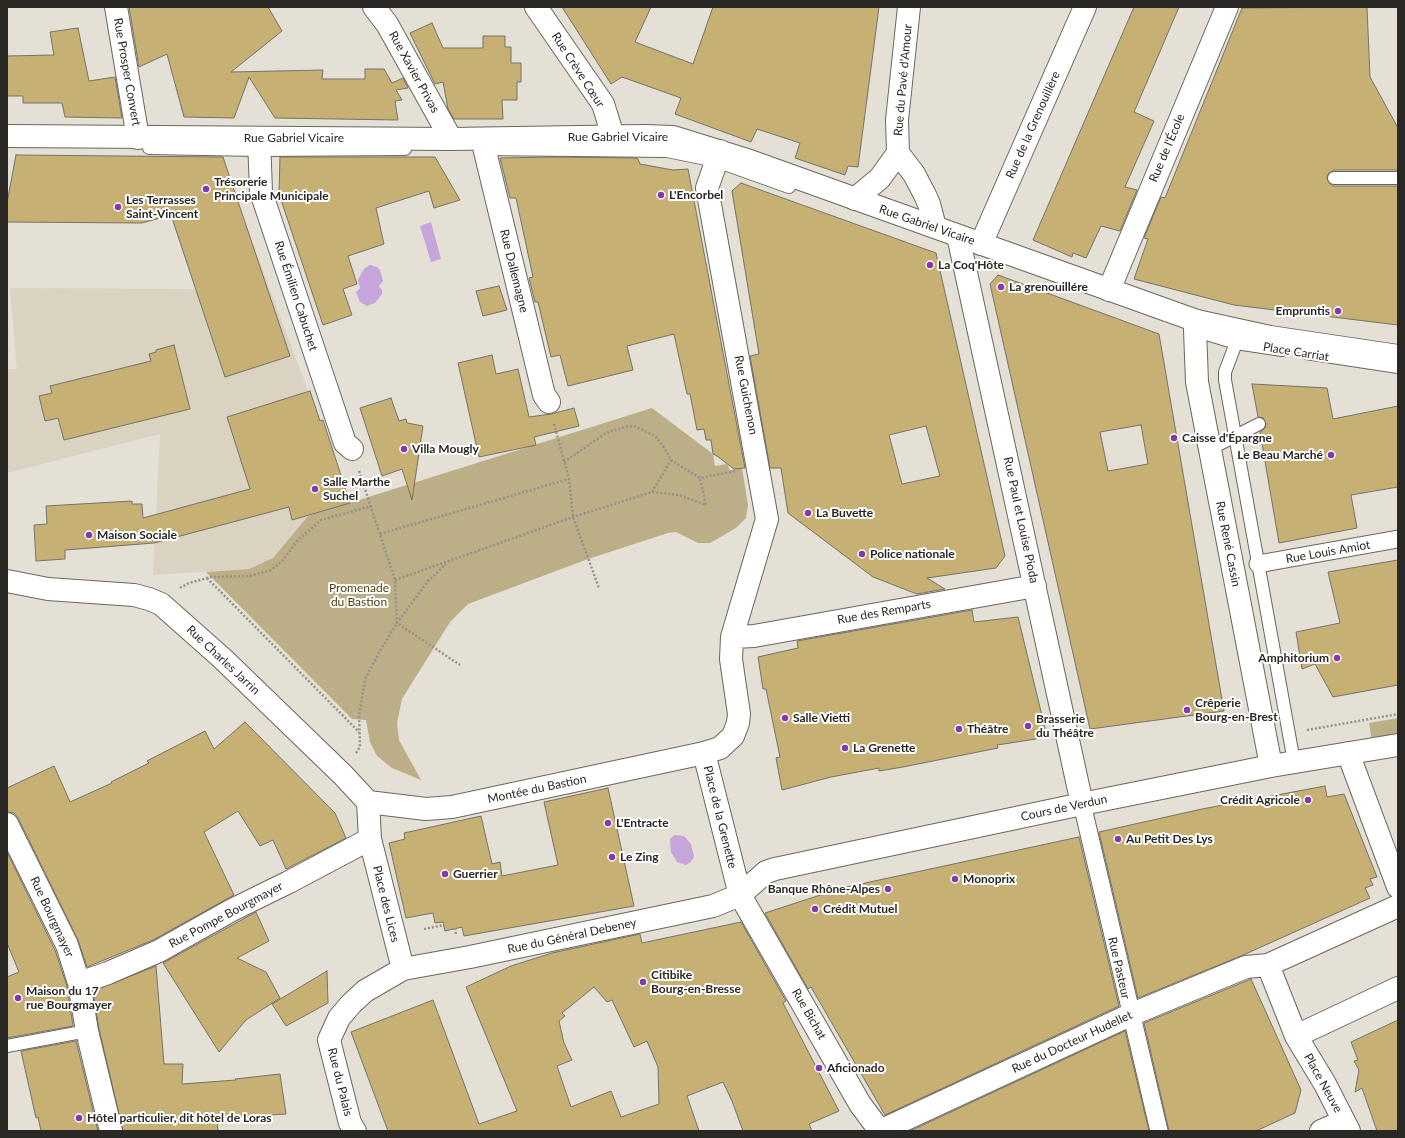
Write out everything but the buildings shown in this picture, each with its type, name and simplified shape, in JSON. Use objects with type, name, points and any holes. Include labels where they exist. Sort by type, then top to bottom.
[{"type":"street","name":"Rue Prosper Convert","points":[[116,7],[138,138]]},
{"type":"street","name":"Rue Xavier Privas","points":[[374,7],[387,24],[455,144]]},
{"type":"street","name":"Rue Crève Cœur","points":[[536,7],[603,104],[615,143]]},
{"type":"street","name":"Rue du Pavé d'Amour","points":[[909,7],[897,120],[898,152],[914,174],[927,199],[935,227]]},
{"type":"street","name":"Rue de la Grenouillère","points":[[967,242],[1084,7]]},
{"type":"street","name":"Rue de l'École","points":[[1109,290],[1227,7]]},
{"type":"street","name":"Rue Gabriel Vicaire","points":[[7,136],[138,138],[260,144],[615,143],[672,137],[718,156],[855,199],[935,227],[967,242],[1109,290],[1196,325]]},
{"type":"street","name":"Rue Émilien Cabuchet","points":[[260,144],[261,192],[345,443],[352,449]]},
{"type":"street","name":"Rue Dallemagne","points":[[483,144],[544,395],[549,402]]},
{"type":"street","name":"Rue du Pavé d'Amour","points":[[855,199],[880,178],[898,152]]},
{"type":"street","name":"Rue Guichenon","points":[[718,156],[707,188],[767,519],[732,637]]},
{"type":"street","name":"Rue Paul et Louise Pioda","points":[[967,242],[1035,586],[1082,804]]},
{"type":"street","name":"Place Carriat","points":[[1196,325],[1398,356]]},
{"type":"street","name":"Rue René Cassin","points":[[1196,325],[1197,382],[1271,766]]},
{"type":"street","name":"Rue Louis Amiot","points":[[1258,564],[1398,539]]},
{"type":"street","name":"Rue Charles Jarrin","points":[[7,581],[48,589],[134,595],[160,604],[223,659],[343,774],[368,802]]},
{"type":"street","name":"Rue des Remparts","points":[[732,637],[754,636],[1035,586]]},
{"type":"street","name":"Place de la Grenette","points":[[732,637],[731,659],[739,714],[738,723],[733,736],[728,742],[720,748],[704,753],[740,896]]},
{"type":"street","name":"Cours de Verdun","points":[[740,896],[766,872],[775,869],[1082,804],[1271,766],[1398,745]]},
{"type":"street","name":"Montée du Bastion","points":[[368,802],[426,809],[452,807],[704,753]]},
{"type":"street","points":[[1348,753],[1398,887]]},
{"type":"street","points":[[368,802],[370,839]]},
{"type":"street","name":"Rue Pasteur","points":[[1082,804],[1130,1015],[1159,1131]]},
{"type":"street","name":"Rue Bourgmayer","points":[[7,824],[67,945],[79,983],[87,1031],[111,1131]]},
{"type":"street","name":"Place des Lices","points":[[370,839],[403,969]]},
{"type":"street","name":"Rue Pompe Bourgmayer","points":[[79,983],[108,973],[159,951],[232,910],[370,839]]},
{"type":"street","name":"Rue du Général Debeney","points":[[403,969],[470,957],[713,906],[740,896]]},
{"type":"street","name":"Rue Bichat","points":[[740,896],[860,1104],[880,1131]]},
{"type":"street","points":[[1268,965],[1398,906]]},
{"type":"street","name":"Rue du Docteur Hudellet","points":[[880,1131],[1130,1015],[1246,966],[1268,965]]},
{"type":"street","name":"Place Neuve","points":[[1268,965],[1296,1036],[1325,1084],[1347,1126]]},
{"type":"street","name":"Rue du Palais","points":[[350,1128],[329,1040],[339,1018],[351,1004],[365,991],[403,969]]},
{"type":"street","points":[[1296,1036],[1398,988]]},
{"type":"street","points":[[1321,1131],[1347,1126]]},
{"type":"lane","points":[[7,146],[260,144]]},
{"type":"lane","points":[[718,156],[967,242]]},
{"type":"lane","points":[[1334,178],[1398,178]]},
{"type":"lane","name":"Rue Gabriel Vicaire","points":[[967,242],[1196,325]]},
{"type":"lane","name":"Place Carriat","points":[[1196,325],[1236,343],[1398,367]]},
{"type":"lane","points":[[1236,343],[1225,372],[1225,380],[1294,762]]},
{"type":"lane","points":[[1210,449],[1259,424]]},
{"type":"lane","points":[[7,1046],[87,1031]]},
{"type":"path","points":[[564,462],[606,433],[625,426],[634,426],[655,436],[665,448],[671,460],[700,478],[742,470]]},
{"type":"path","points":[[560,447],[569,478],[573,517],[599,588]]},
{"type":"path","points":[[352,449],[372,506],[394,580],[397,623]]},
{"type":"path","points":[[652,492],[671,460]]},
{"type":"path","points":[[380,534],[569,478]]},
{"type":"path","points":[[394,580],[573,517],[652,492],[679,495],[706,505],[700,478]]},
{"type":"path","points":[[160,604],[170,594],[189,583],[207,578],[250,576],[272,570],[283,560],[297,541],[321,520],[372,506]]},
{"type":"path","points":[[343,774],[360,747],[359,716],[365,679],[397,623],[428,581],[447,562]]},
{"type":"path","points":[[207,578],[360,732]]},
{"type":"path","points":[[397,623],[460,665]]},
{"type":"path","points":[[1285,713],[1298,712],[1301,716],[1303,725],[1308,731],[1398,714]]},
{"type":"path","points":[[424,929],[444,925]]},
{"type":"path","points":[[455,928],[457,937]]},
{"type":"shaded area","points":[[431,222],[441,259],[431,262],[420,226]]},
{"type":"shaded area","points":[[253,244],[350,503],[308,516],[273,558],[249,569],[153,575],[160,434],[7,473],[7,369],[17,369],[10,288],[195,289],[188,265]]},
{"type":"shaded area","points":[[370,265],[377,267],[380,270],[383,281],[379,286],[382,290],[382,294],[375,303],[367,306],[360,302],[356,292],[360,288],[358,280],[362,272]]},
{"type":"shaded area","points":[[674,835],[684,836],[691,844],[694,856],[691,862],[686,865],[677,862],[671,852],[670,839]]},
{"type":"green space","name":"Promenade du Bastion","points":[[652,408],[713,454],[715,466],[727,464],[730,470],[742,468],[748,505],[746,518],[736,528],[710,543],[698,543],[676,532],[668,533],[588,559],[468,604],[450,622],[402,699],[397,723],[399,740],[421,780],[392,768],[377,756],[370,742],[366,720],[352,719],[206,572],[249,569],[273,558],[308,516]]},
{"type":"green space","points":[[1398,718],[1398,737],[1372,742],[1369,723]]},
{"type":"place","name":"Trésorerie Principale Municipale","points":[[206,189]]},
{"type":"place","name":"L'Encorbel","points":[[661,195]]},
{"type":"place","name":"Les Terrasses Saint-Vincent","points":[[118,207]]},
{"type":"place","name":"La Coq'Hôte","points":[[930,265]]},
{"type":"place","name":"La grenouillére","points":[[1001,287]]},
{"type":"place","name":"Empruntis","points":[[1338,311]]},
{"type":"place","name":"Caisse d'Épargne","points":[[1174,438]]},
{"type":"place","name":"Villa Mougly","points":[[404,449]]},
{"type":"place","name":"Le Beau Marché","points":[[1331,455]]},
{"type":"place","name":"Salle Marthe Suchel","points":[[315,489]]},
{"type":"place","name":"La Buvette","points":[[808,513]]},
{"type":"place","name":"Maison Sociale","points":[[89,535]]},
{"type":"place","name":"Police nationale","points":[[862,554]]},
{"type":"place","name":"Amphitorium","points":[[1337,658]]},
{"type":"place","name":"Crêperie Bourg-en-Brest","points":[[1187,710]]},
{"type":"place","name":"Salle Vietti","points":[[785,718]]},
{"type":"place","name":"Brasserie du Théâtre","points":[[1028,726]]},
{"type":"place","name":"Théâtre","points":[[959,729]]},
{"type":"place","name":"La Grenette","points":[[845,748]]},
{"type":"place","name":"Crédit Agricole","points":[[1308,800]]},
{"type":"place","name":"L'Entracte","points":[[608,823]]},
{"type":"place","name":"Au Petit Des Lys","points":[[1118,839]]},
{"type":"place","name":"Le Zing","points":[[612,857]]},
{"type":"place","name":"Guerrier","points":[[445,874]]},
{"type":"place","name":"Monoprix","points":[[955,879]]},
{"type":"place","name":"Banque Rhône-Alpes","points":[[888,889]]},
{"type":"place","name":"Crédit Mutuel","points":[[815,909]]},
{"type":"place","name":"Citibike Bourg-en-Bresse","points":[[643,982]]},
{"type":"place","name":"Maison du 17 rue Bourgmayer","points":[[18,998]]},
{"type":"place","name":"Aficionado","points":[[819,1068]]},
{"type":"place","name":"Hôtel particulier, dit hôtel de Loras","points":[[79,1118]]}]
